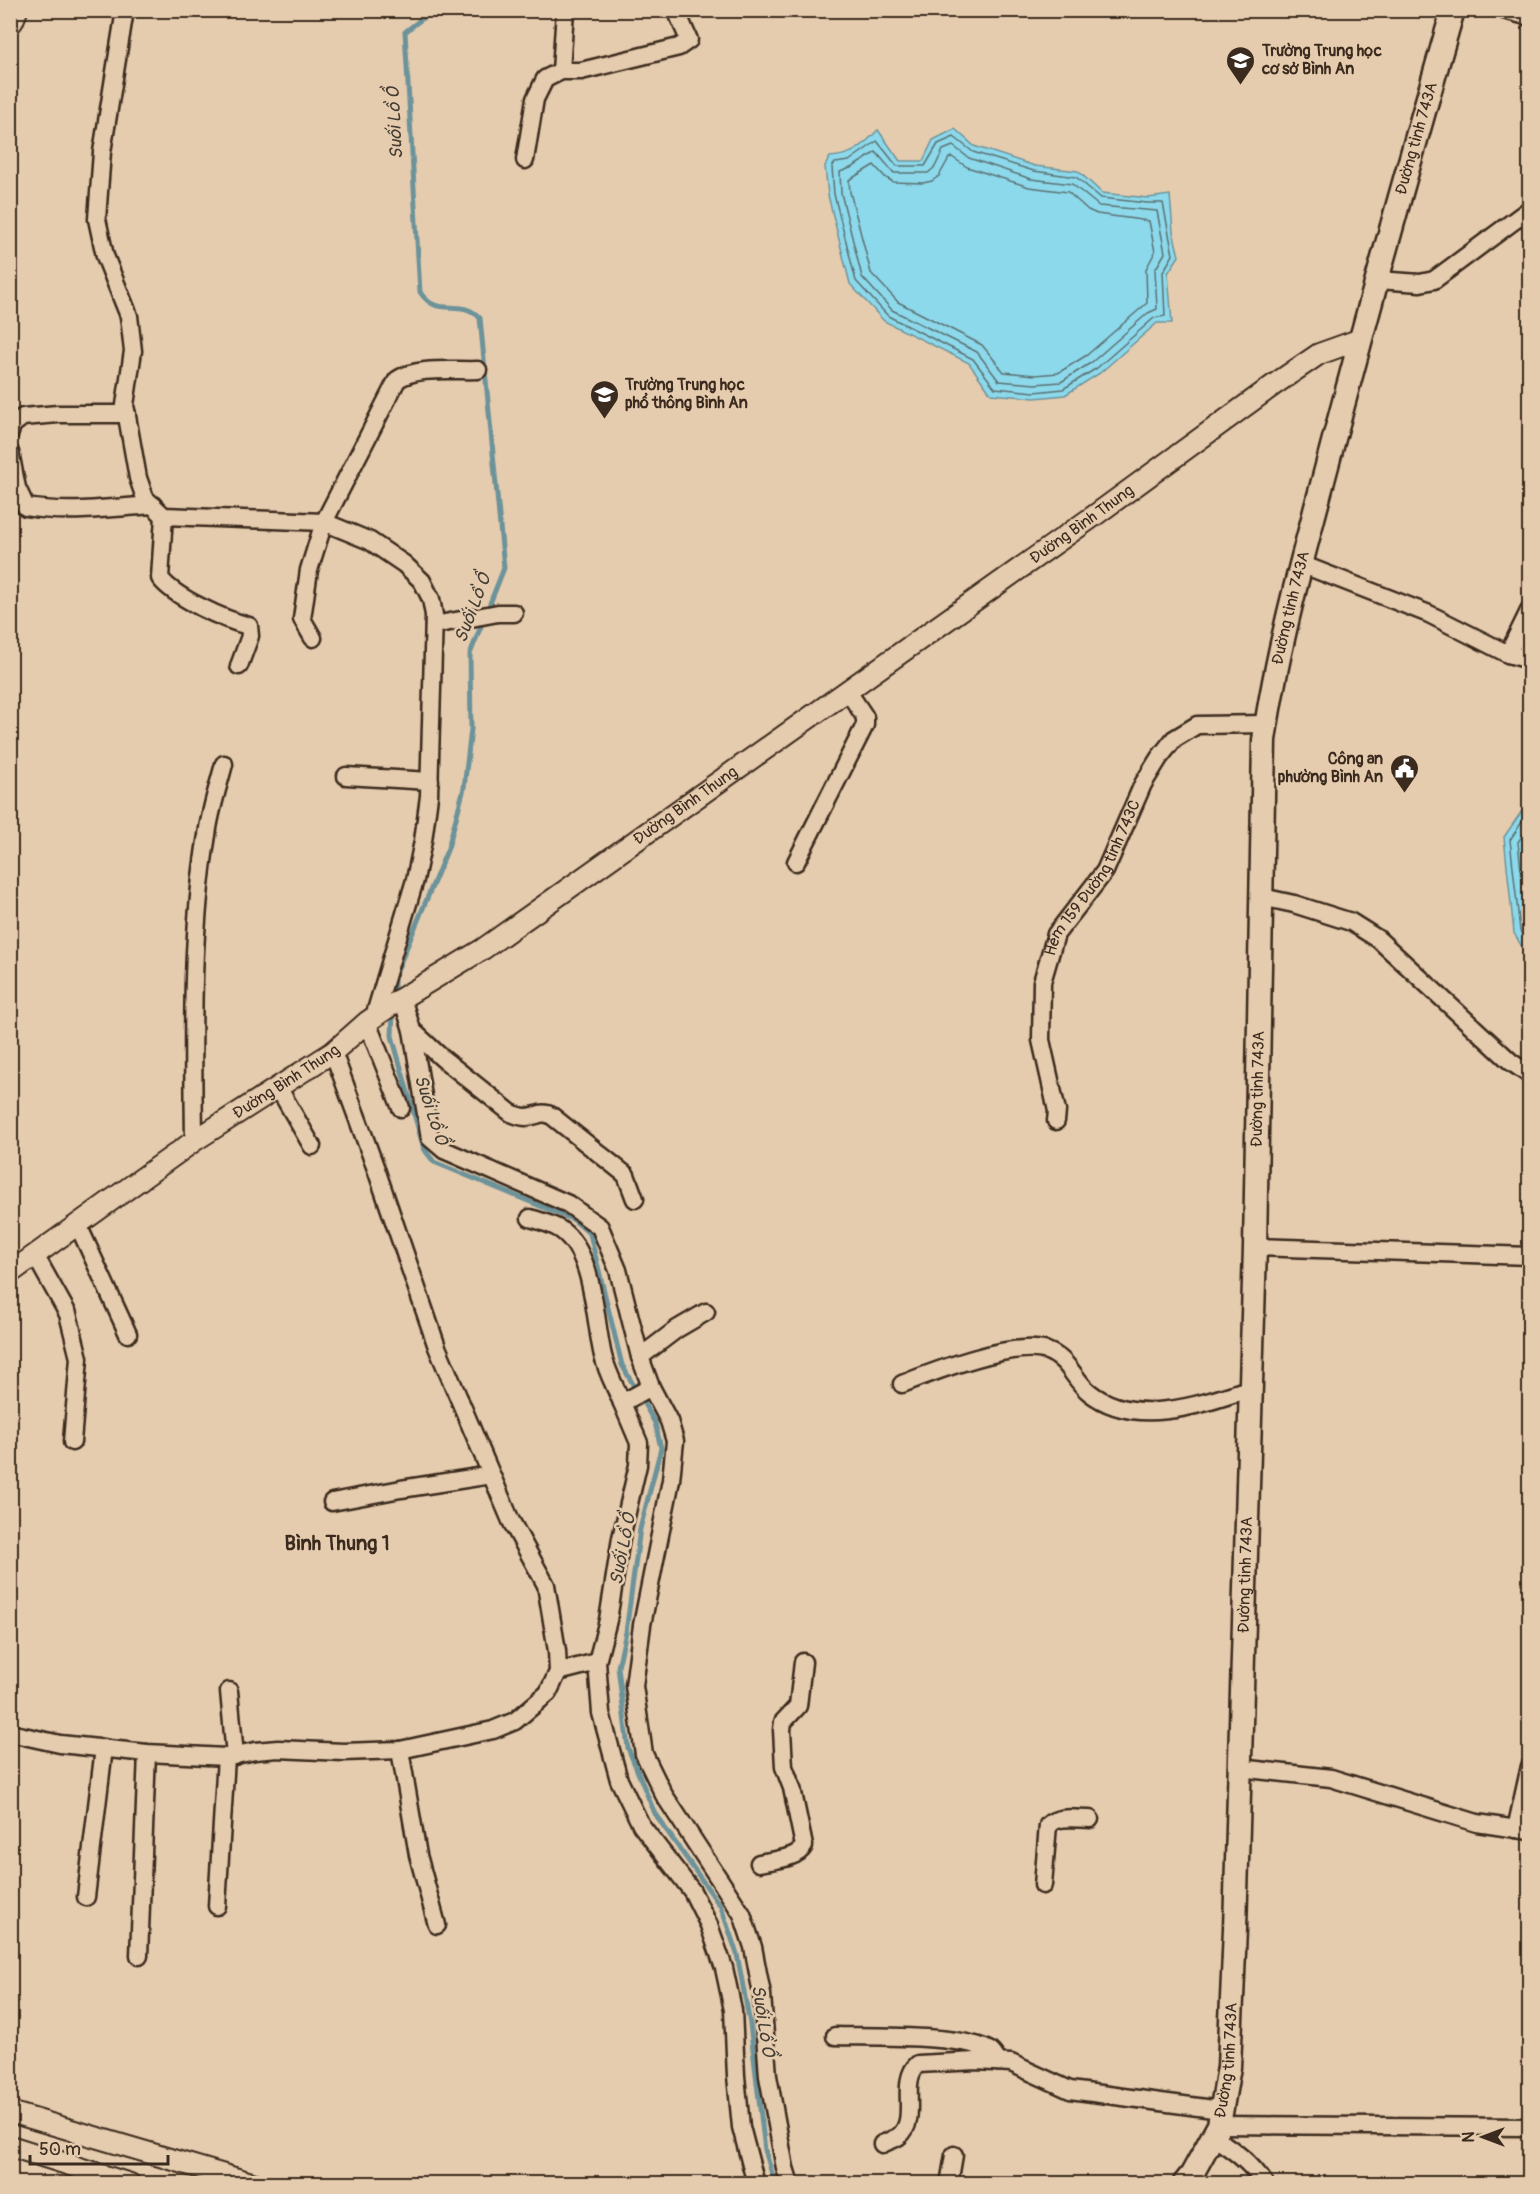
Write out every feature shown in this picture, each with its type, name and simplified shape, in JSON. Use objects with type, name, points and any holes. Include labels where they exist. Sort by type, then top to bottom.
[{"type":"main road","points":[[10,20],[14,10]]},
{"type":"main road","name":"Đường tỉnh 743A","points":[[1184,2184],[1192,2174],[1218,2124],[1229,2067],[1255,1247],[1264,740],[1272,681],[1301,564],[1453,10]]},
{"type":"street","points":[[125,10],[104,141],[97,219],[105,256],[129,316],[133,351],[125,405],[138,478],[145,498],[158,511],[160,578],[168,588],[230,621],[249,626],[250,636],[239,666]]},
{"type":"street","points":[[561,72],[565,10]]},
{"type":"street","points":[[525,160],[535,99],[545,79],[561,72],[581,71],[679,47],[689,40],[676,10]]},
{"type":"street","points":[[1504,10],[1530,17]]},
{"type":"street","points":[[1378,280],[1420,283],[1434,280],[1530,209]]},
{"type":"street","name":"Đường Bình Thung","points":[[10,1273],[194,1141],[333,1052],[373,1018],[399,1000],[483,949],[1310,360],[1319,354],[1361,339]]},
{"type":"street","points":[[313,638],[302,620],[309,570],[324,522],[397,380],[405,374],[415,372],[478,370]]},
{"type":"street","points":[[10,433],[12,425],[23,417],[58,414],[127,414]]},
{"type":"street","points":[[10,452],[17,488],[26,507],[42,510],[158,511],[324,522],[370,541],[404,564],[422,581],[431,599],[434,615],[430,781],[423,841],[415,880],[373,1018],[401,1108]]},
{"type":"street","points":[[1301,564],[1429,614],[1509,654],[1530,660]]},
{"type":"street","points":[[1509,654],[1530,609]]},
{"type":"street","points":[[434,626],[506,613]]},
{"type":"street","points":[[796,862],[865,725],[865,717],[847,690]]},
{"type":"street","name":"Hẻm 159 Đường tỉnh 743C","points":[[1056,1121],[1057,1111],[1041,1040],[1042,981],[1056,934],[1105,871],[1143,784],[1174,739],[1197,725],[1266,724]]},
{"type":"street","points":[[194,1141],[192,1000],[196,944],[206,836],[224,764]]},
{"type":"street","points":[[346,776],[430,781]]},
{"type":"street","points":[[1262,897],[1294,904],[1351,922],[1378,939],[1511,1062],[1530,1075]]},
{"type":"street","points":[[399,1000],[412,1030],[430,1138],[444,1150],[568,1204],[600,1227],[618,1270],[640,1357],[651,1387],[669,1421],[675,1441],[671,1480],[642,1625],[634,1686],[644,1754],[664,1795],[742,1914],[753,1947],[762,1994],[768,2076],[790,2184]]},
{"type":"street","points":[[412,1030],[442,1058],[511,1113],[523,1118],[541,1113],[552,1116],[626,1175],[635,1199]]},
{"type":"street","points":[[10,1733],[60,1744],[147,1753],[230,1757],[255,1751],[278,1749],[343,1752],[400,1750],[493,1730],[515,1721],[548,1693],[558,1672],[557,1651],[546,1585],[511,1521],[437,1347],[333,1052]]},
{"type":"street","points":[[278,1087],[312,1146]]},
{"type":"street","points":[[530,1218],[561,1230],[579,1254],[591,1288],[604,1358],[625,1402],[639,1443],[638,1465],[621,1538],[608,1620],[597,1662],[601,1713],[619,1780],[641,1825],[692,1891],[709,1925],[724,1968],[733,2010],[741,2127],[756,2184]]},
{"type":"street","points":[[78,1225],[128,1334]]},
{"type":"street","points":[[1255,1247],[1530,1256]]},
{"type":"street","points":[[35,1255],[68,1314],[79,1358],[72,1442]]},
{"type":"street","points":[[640,1357],[677,1329],[706,1312]]},
{"type":"street","points":[[902,1384],[940,1369],[1032,1348],[1061,1358],[1088,1391],[1112,1405],[1142,1410],[1180,1410],[1251,1388]]},
{"type":"street","points":[[625,1402],[651,1387]]},
{"type":"street","points":[[332,1502],[491,1475]]},
{"type":"street","points":[[558,1672],[597,1662]]},
{"type":"street","points":[[759,1863],[794,1855],[801,1852],[804,1846],[792,1788],[784,1767],[782,1730],[783,1722],[798,1706],[803,1662]]},
{"type":"street","points":[[217,1906],[230,1757],[229,1690]]},
{"type":"street","points":[[86,1897],[104,1748]]},
{"type":"street","points":[[400,1750],[418,1855],[437,1925]]},
{"type":"street","points":[[139,1956],[147,1753]]},
{"type":"street","points":[[1239,1768],[1330,1778],[1477,1823],[1523,1830],[1530,1766]]},
{"type":"street","points":[[1043,1885],[1048,1825],[1060,1818],[1090,1819]]},
{"type":"street","points":[[835,2036],[962,2042],[988,2049],[998,2062]]},
{"type":"street","points":[[910,2039],[918,2064]]},
{"type":"street","points":[[882,2144],[898,2137],[904,2131],[907,2123],[911,2070],[918,2064],[976,2061],[1011,2063],[1070,2090],[1218,2124],[1530,2127]]},
{"type":"street","points":[[10,2112],[255,2184]]},
{"type":"street","points":[[1218,2124],[1235,2151],[1256,2170],[1264,2184]]},
{"type":"street","points":[[10,2146],[129,2184]]},
{"type":"street","points":[[949,2184],[954,2155]]},
{"type":"water","points":[[955,129],[974,146],[1035,166],[1078,171],[1102,193],[1148,198],[1170,195],[1173,232],[1179,256],[1168,273],[1172,323],[1157,323],[1100,373],[1065,395],[1035,398],[991,394],[969,363],[884,321],[850,284],[828,195],[825,166],[830,157],[852,152],[878,130],[900,161],[923,161],[933,140]]},
{"type":"water","points":[[1529,776],[1530,959],[1514,933],[1504,837],[1524,808]]},
{"type":"waterway","name":"Suối Lồ Ồ","points":[[394,998],[394,978],[448,848],[464,788],[471,729],[470,654],[504,568],[480,318],[465,309],[434,305],[420,292],[405,32],[433,10]]},
{"type":"waterway","name":"Suối Lồ Ồ","points":[[393,1010],[392,1036],[424,1149],[434,1162],[574,1220],[590,1234],[622,1365],[655,1423],[661,1448],[640,1529],[626,1632],[618,1667],[628,1748],[655,1814],[721,1907],[737,1954],[750,2024],[765,2150],[775,2184]]},
{"type":"place","name":"Trường Trung học cơ sở Bình An","points":[[1241,86]]},
{"type":"place","name":"Trường Trung học phổ thông Bình An","points":[[604,420]]},
{"type":"place","name":"Công an phường Bình An","points":[[1404,794]]},
{"type":"district","name":"Bình Thung 1","points":[[337,1543]]}]
